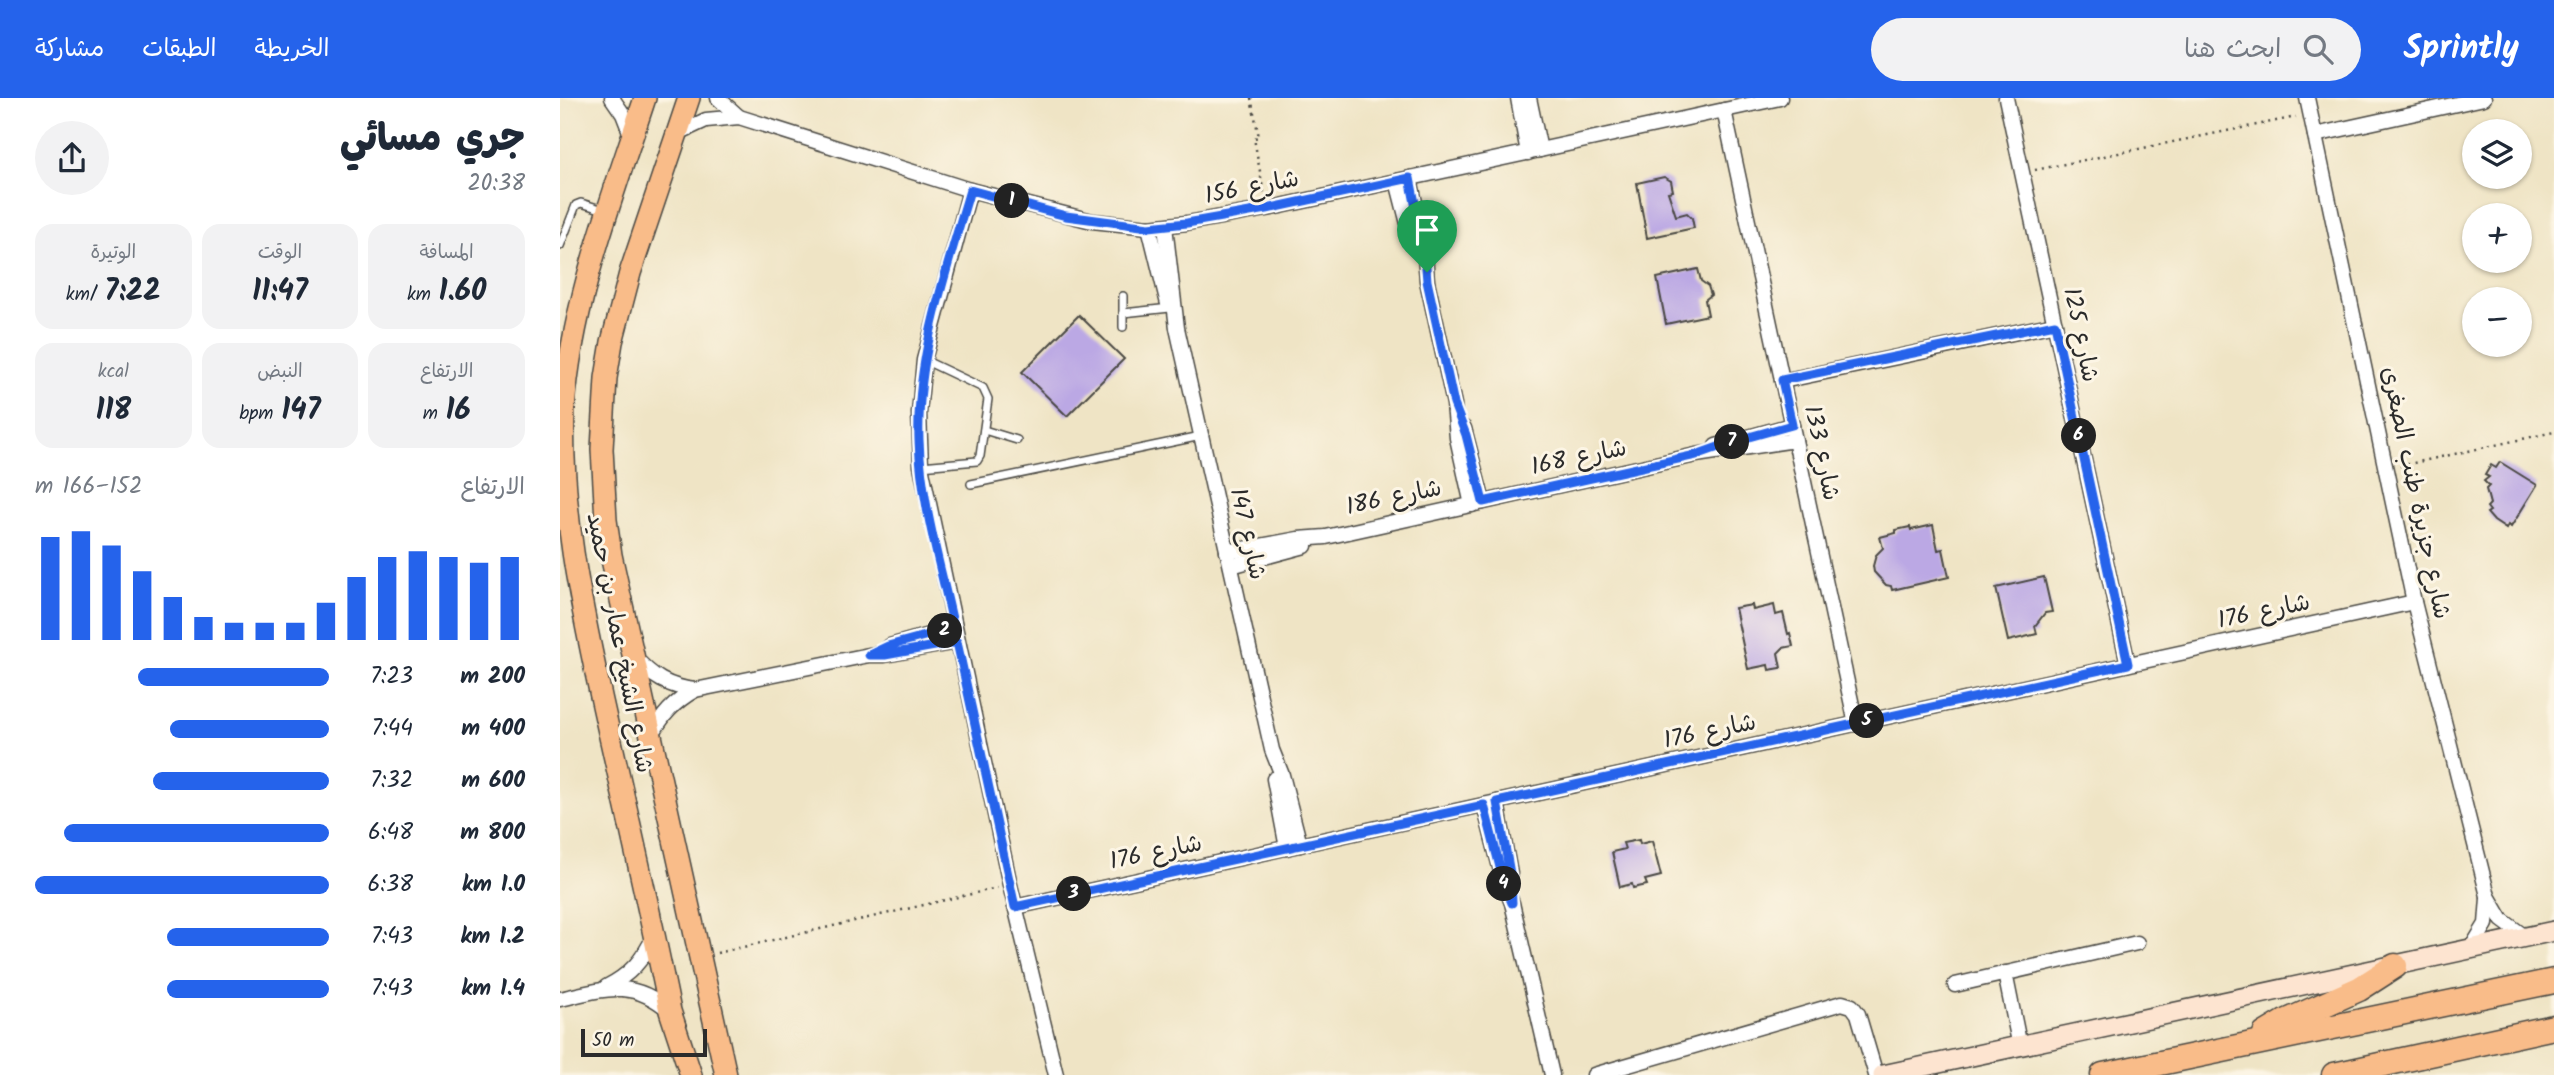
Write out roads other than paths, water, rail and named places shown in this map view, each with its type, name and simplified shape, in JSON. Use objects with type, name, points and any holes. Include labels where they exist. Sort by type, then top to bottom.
[{"type":"highway","points":[[2251,1045],[2285,1022],[2341,998],[2395,966]]},
{"type":"highway","points":[[2103,1075],[2554,981]]},
{"type":"highway","points":[[2334,1075],[2554,1027]]},
{"type":"main road","name":"شارع الشيخ عمار بن حميد","points":[[645,98],[568,342],[562,500],[571,562],[670,1011],[688,1073]]},
{"type":"main road","name":"شارع الشيخ عمار بن حميد","points":[[689,98],[620,307],[608,366],[602,449],[606,520],[651,739],[726,1075]]},
{"type":"street","points":[[612,98],[623,114],[632,139]]},
{"type":"street","name":"شارع 156","points":[[718,98],[739,117]]},
{"type":"street","points":[[1518,98],[1534,151]]},
{"type":"street","points":[[1529,98],[1534,151]]},
{"type":"street","name":"شارع 156","points":[[676,134],[706,120],[739,117],[970,190],[1066,216],[1149,227],[1267,209],[1780,98]]},
{"type":"street","name":"شارع 125","points":[[2006,98],[2128,664]]},
{"type":"street","name":"شارع جزيرة طنب الصغرى","points":[[2307,98],[2414,602],[2488,897],[2502,920],[2525,937]]},
{"type":"street","points":[[2315,135],[2484,98]]},
{"type":"street","name":"شارع 133","points":[[1724,110],[1856,724]]},
{"type":"street","points":[[1403,180],[1416,254],[1427,281],[1454,404],[1457,438],[1478,503]]},
{"type":"street","points":[[970,190],[924,360],[919,413],[921,467],[1010,885],[1056,1075]]},
{"type":"street","name":"شارع 147","points":[[1165,226],[1177,328],[1272,750],[1274,777],[1293,847]]},
{"type":"street","name":"شارع 147","points":[[1149,227],[1177,328]]},
{"type":"street","points":[[1782,380],[2055,324]]},
{"type":"street","name":"شارع 168","points":[[1478,503],[1793,433]]},
{"type":"street","name":"شارع 186","points":[[1229,559],[1298,539],[1326,537],[1478,503]]},
{"type":"street","name":"شارع 176","points":[[1015,907],[2414,602]]},
{"type":"street","points":[[651,739],[663,715],[695,690],[869,655],[885,655],[956,635]]},
{"type":"street","points":[[633,655],[653,676],[666,684],[695,690]]},
{"type":"street","points":[[1491,804],[1504,883],[1512,903],[1552,1075]]},
{"type":"street","name":"شارع جزيرة طنب الصغرى","points":[[2472,947],[2486,924],[2488,897]]},
{"type":"street","points":[[1883,1075],[2554,931]]},
{"type":"street","points":[[602,989],[631,971],[648,949],[654,936]]},
{"type":"street","points":[[1955,985],[2137,943]]},
{"type":"street","points":[[2005,973],[2021,1047]]},
{"type":"street","points":[[560,999],[622,987],[648,995],[670,1011]]},
{"type":"street","points":[[1594,1075],[1842,1003],[1852,1006],[1858,1014],[1876,1075]]},
{"type":"lane","points":[[560,246],[576,205],[581,203],[608,211]]},
{"type":"lane","points":[[1123,296],[1123,327]]},
{"type":"lane","points":[[1123,313],[1170,308]]},
{"type":"lane","points":[[921,467],[975,463],[981,456],[988,399],[983,388],[924,360]]},
{"type":"lane","points":[[984,430],[1017,440]]},
{"type":"lane","points":[[971,484],[1201,436]]}]
